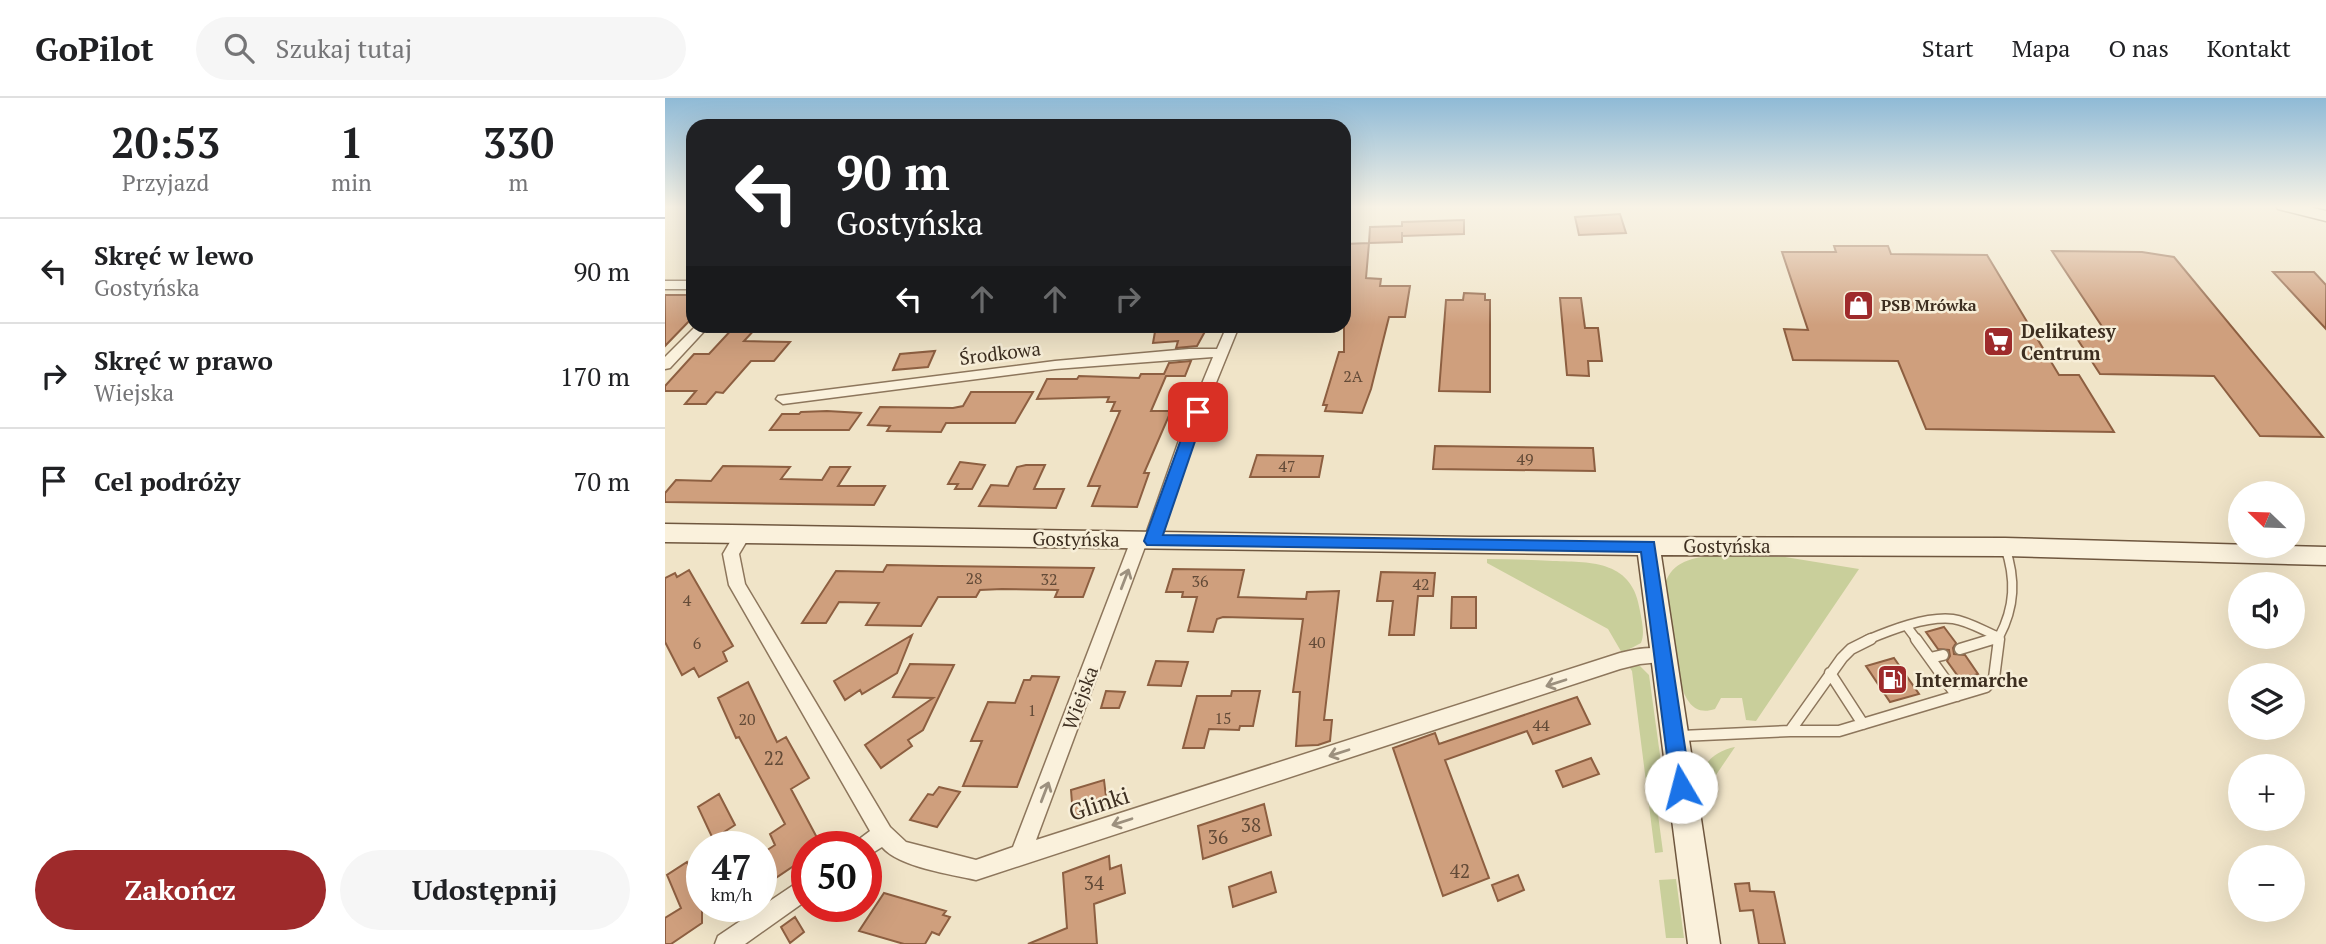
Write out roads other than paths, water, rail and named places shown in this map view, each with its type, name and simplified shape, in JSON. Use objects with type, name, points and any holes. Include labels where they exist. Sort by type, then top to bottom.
[{"type":"main road","name":"Gostyńska","points":[[665,533],[1146,541],[2005,547],[2326,556]]},
{"type":"main road","points":[[1649,546],[1704,944]]},
{"type":"street","points":[[665,285],[686,285]]},
{"type":"street","points":[[665,365],[696,333]]},
{"type":"street","name":"Wiejska","points":[[1020,856],[1231,333]]},
{"type":"street","name":"Środkowa","points":[[783,399],[1055,366],[1177,354],[1222,353]]},
{"type":"street","name":"Glinki","points":[[743,534],[731,554],[737,585],[883,835],[903,851],[968,869],[984,869],[1621,661],[1640,656],[1664,656]]},
{"type":"street","points":[[726,944],[791,898]]},
{"type":"lane","points":[[1674,736],[1790,731],[1828,733],[1957,696],[1990,683],[1998,663],[1999,637],[2014,598],[2014,575],[2005,547]]},
{"type":"lane","points":[[1790,731],[1830,673],[1851,649],[1860,643],[1938,619],[1953,619],[1999,637]]},
{"type":"lane","points":[[1909,628],[1957,696]]},
{"type":"lane","points":[[1961,649],[1999,637]]},
{"type":"lane","points":[[1930,658],[1943,655]]},
{"type":"lane","points":[[1830,673],[1863,724]]},
{"type":"place","name":"PSB Mrówka","points":[[1858,305]]},
{"type":"place","name":"Delikatesy Centrum","points":[[1998,342]]},
{"type":"place","name":"Intermarche","points":[[1892,680]]}]
